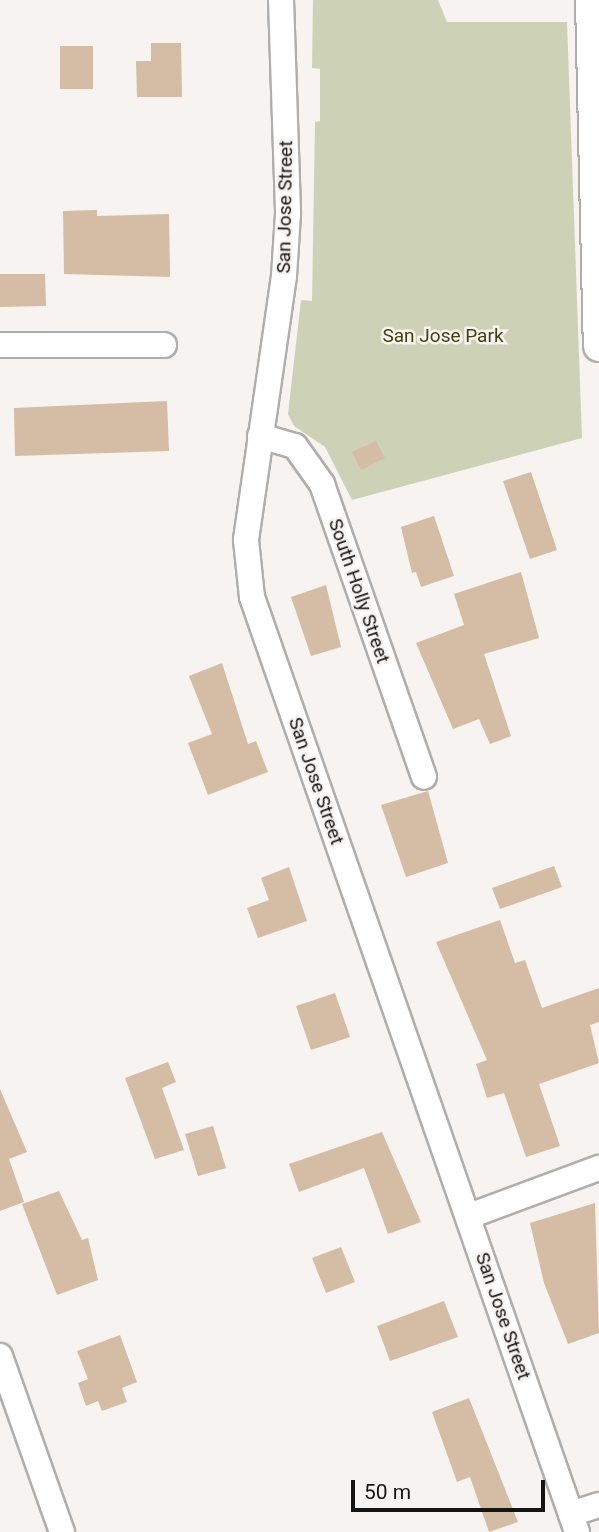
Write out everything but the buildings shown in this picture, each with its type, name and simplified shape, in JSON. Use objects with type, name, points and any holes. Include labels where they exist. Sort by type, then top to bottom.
[{"type":"street","name":"San Jose Street","points":[[281,0],[288,214],[285,276],[246,540],[252,597],[574,1523]]},
{"type":"street","points":[[591,0],[599,346]]},
{"type":"street","points":[[0,345],[164,345]]},
{"type":"street","name":"South Holly Street","points":[[260,436],[295,446],[322,484],[424,777]]},
{"type":"street","points":[[469,1216],[599,1168]]},
{"type":"street","points":[[0,1356],[62,1532]]},
{"type":"street","points":[[574,1523],[599,1505]]},
{"type":"green space","name":"San Jose Park","points":[[313,0],[438,0],[447,22],[567,22],[582,438],[352,500],[325,447],[294,426],[288,414],[301,300],[312,301],[315,122],[320,121],[320,69],[312,68]]}]
